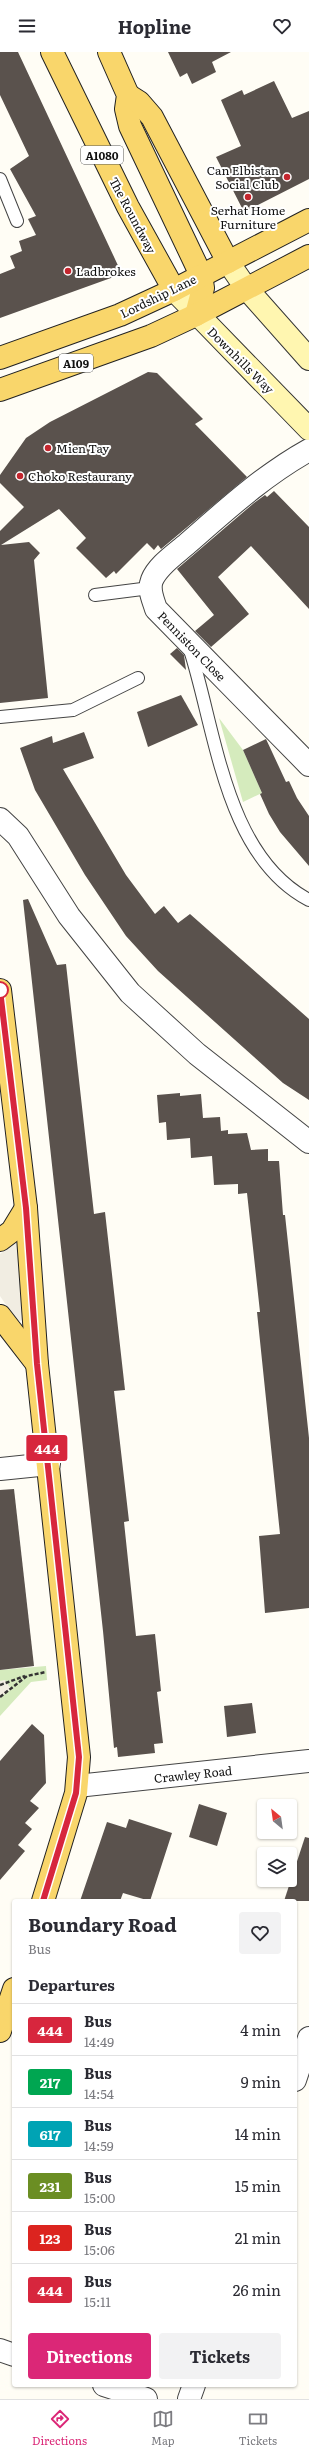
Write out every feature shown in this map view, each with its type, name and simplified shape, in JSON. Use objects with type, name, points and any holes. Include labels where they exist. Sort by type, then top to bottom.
[{"type":"main road","name":"The Roundway","points":[[52,52],[128,207],[184,302]]},
{"type":"main road","name":"A1080","points":[[109,52],[128,95],[126,109],[130,126],[201,275],[203,288],[184,302]]},
{"type":"main road","name":"A1080","points":[[128,95],[139,102],[152,117],[236,274]]},
{"type":"main road","name":"Lordship Lane","points":[[0,358],[120,315],[184,302],[236,274],[309,220]]},
{"type":"main road","name":"Lordship Lane","points":[[0,390],[151,336],[184,302],[201,275],[236,274],[309,256]]},
{"type":"main road","points":[[236,274],[309,359]]},
{"type":"main road","name":"Downhills Way","points":[[184,302],[309,429]]},
{"type":"main road","points":[[0,990],[26,1208],[37,1364],[78,1738],[77,1786],[62,1844],[44,1899]]},
{"type":"main road","points":[[0,1240],[12,1231],[26,1208]]},
{"type":"main road","points":[[0,1316],[37,1364]]},
{"type":"main road","points":[[1,2022],[12,1994]]},
{"type":"street","points":[[150,588],[152,578],[165,564],[248,491],[286,463],[309,450]]},
{"type":"street","name":"Penniston Close","points":[[150,588],[156,609],[309,765]]},
{"type":"street","points":[[0,819],[18,836],[69,916],[130,993],[197,1054],[309,1142]]},
{"type":"street","points":[[0,1469],[49,1464]]},
{"type":"street","name":"Crawley Road","points":[[77,1786],[309,1761]]},
{"type":"street","points":[[297,2074],[309,2038]]},
{"type":"street","points":[[0,2350],[12,2354]]},
{"type":"street","points":[[110,2387],[146,2399]]},
{"type":"street","points":[[189,2399],[193,2387]]},
{"type":"lane","points":[[0,179],[18,221]]},
{"type":"lane","points":[[95,595],[150,588]]},
{"type":"lane","points":[[188,641],[234,805],[262,858],[275,875],[295,892],[309,900]]},
{"type":"lane","points":[[0,717],[73,710],[138,678]]},
{"type":"path","points":[[0,1685],[27,1676],[52,1671]]},
{"type":"path","points":[[0,1697],[27,1676]]},
{"type":"green space","points":[[219,718],[243,750],[262,793],[243,802]]},
{"type":"green space","points":[[46,1666],[47,1680],[31,1682],[0,1716],[0,1670]]},
{"type":"shaded area","points":[[18,1242],[25,1318],[20,1321],[15,1318],[0,1296],[0,1254]]},
{"type":"shaded area","points":[[5,1680],[11,1689],[0,1698],[0,1681]]},
{"type":"building","points":[[0,52],[18,52],[122,274],[0,318],[0,274],[15,268],[10,256],[22,251],[19,241],[36,235],[28,219],[36,216],[10,169],[29,156],[0,95]]},
{"type":"building","points":[[168,52],[231,52],[212,62],[216,72],[192,84],[187,73],[180,77]]},
{"type":"building","points":[[274,81],[292,118],[309,111],[309,179],[244,212],[216,157],[241,146],[221,100],[242,90],[244,95]]},
{"type":"building","points":[[148,372],[157,373],[203,419],[195,424],[247,477],[161,549],[158,545],[154,550],[147,543],[116,574],[114,571],[106,578],[76,548],[86,538],[59,509],[1,545],[29,542],[40,553],[34,560],[48,698],[0,703],[0,531],[24,507],[0,483],[0,475],[26,438],[50,422]]},
{"type":"building","points":[[274,491],[309,527],[309,609],[251,546],[218,577],[249,614],[211,647],[195,631],[214,615],[177,569],[254,503],[265,495],[267,497]]},
{"type":"building","points":[[177,648],[184,655],[186,670],[170,654]]},
{"type":"building","points":[[181,695],[198,725],[148,747],[137,712]]},
{"type":"building","points":[[84,732],[94,758],[63,769],[126,875],[155,914],[164,906],[178,923],[190,914],[309,1019],[309,1100],[283,1083],[158,971],[126,936],[85,875],[35,790],[20,748],[52,736],[53,743]]},
{"type":"building","points":[[266,739],[286,782],[289,781],[297,798],[309,816],[309,866],[280,832],[269,814],[260,794],[262,793],[243,750]]},
{"type":"building","points":[[28,899],[57,965],[66,964],[94,1214],[105,1212],[125,1390],[114,1391],[129,1521],[124,1522],[136,1636],[155,1634],[161,1691],[157,1692],[163,1743],[154,1744],[155,1753],[118,1757],[117,1747],[114,1748],[103,1631],[23,900]]},
{"type":"building","points":[[180,1093],[180,1096],[201,1094],[203,1118],[220,1117],[221,1131],[228,1130],[228,1134],[247,1133],[251,1150],[268,1149],[268,1161],[279,1161],[283,1215],[285,1215],[309,1438],[309,1608],[265,1613],[259,1536],[280,1534],[257,1312],[260,1312],[247,1193],[238,1194],[238,1184],[214,1185],[212,1156],[191,1158],[190,1138],[167,1140],[166,1122],[159,1123],[157,1095]]},
{"type":"building","points":[[14,1489],[34,1666],[0,1670],[0,1490]]},
{"type":"building","points":[[252,1703],[256,1733],[227,1737],[224,1706]]},
{"type":"building","points":[[32,1724],[44,1735],[46,1783],[30,1801],[39,1808],[25,1823],[32,1829],[18,1845],[25,1851],[0,1880],[0,1761]]},
{"type":"building","points":[[199,1804],[227,1813],[217,1846],[189,1837]]},
{"type":"building","points":[[129,1819],[172,1833],[151,1899],[143,1899],[123,1893],[121,1899],[81,1899],[107,1822],[126,1828]]},
{"type":"building","points":[[305,1837],[309,1838],[309,1901],[297,1901],[297,1899],[285,1899],[289,1887],[297,1887],[297,1861]]},
{"type":"bus line","name":"444","points":[[0,990],[26,1208],[37,1364],[49,1464],[79,1757],[76,1793],[62,1844],[44,1899]]},
{"type":"place","name":"Can Elbistan Social Club","points":[[287,177]]},
{"type":"place","name":"Serhat Home Furniture","points":[[248,197]]},
{"type":"place","name":"Ladbrokes","points":[[68,271]]},
{"type":"place","name":"Mien Tay","points":[[48,448]]},
{"type":"place","name":"Choko Restaurany","points":[[20,476]]}]
